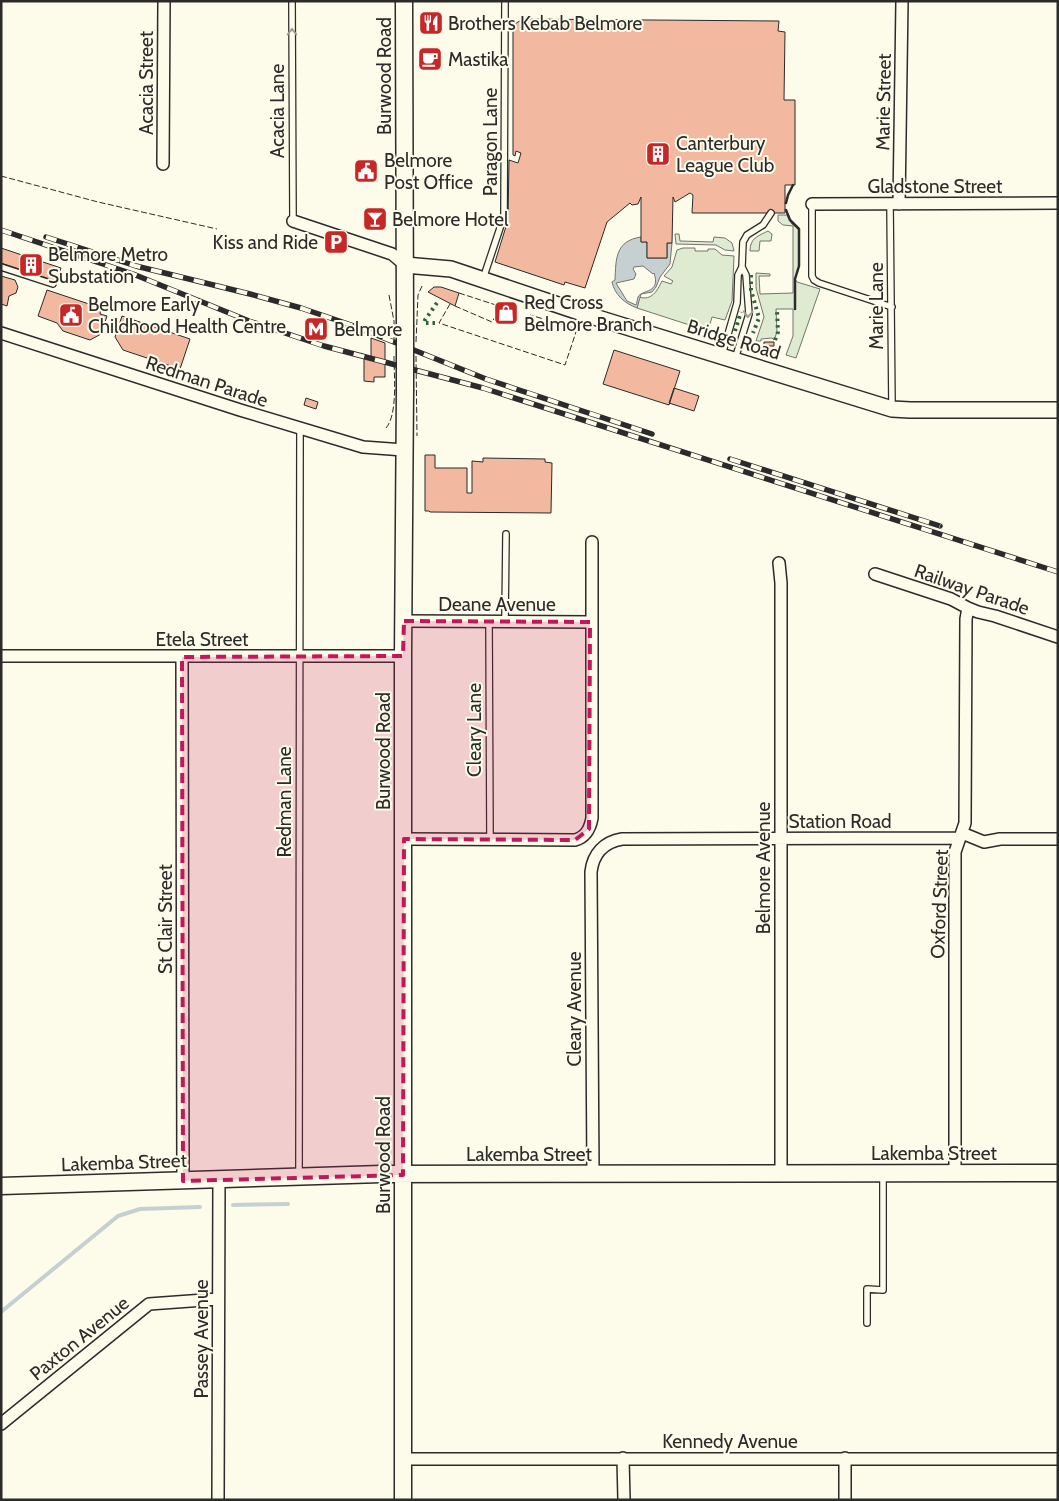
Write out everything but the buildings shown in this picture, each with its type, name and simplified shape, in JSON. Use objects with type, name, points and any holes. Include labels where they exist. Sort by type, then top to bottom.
[{"type":"main road","name":"Burwood Road","points":[[403,1500],[404,1]]},
{"type":"main road","name":"Lakemba Street","points":[[1,1186],[403,1174],[1058,1173]]},
{"type":"street","name":"Acacia Street","points":[[164,1],[164,164]]},
{"type":"street","name":"Marie Street","points":[[895,204],[902,1]]},
{"type":"street","name":"Gladstone Street","points":[[812,204],[1058,203]]},
{"type":"street","points":[[293,221],[392,254],[405,265]]},
{"type":"street","name":"Bridge Road","points":[[405,265],[445,268],[483,279],[588,315],[892,409],[1058,410]]},
{"type":"street","name":"Redman Parade","points":[[1,333],[362,447],[404,450]]},
{"type":"street","points":[[404,839],[575,840],[586,833],[592,818],[590,622],[592,542]]},
{"type":"street","name":"Belmore Avenue","points":[[779,563],[781,583],[781,1174]]},
{"type":"street","name":"Railway Parade","points":[[876,574],[951,598],[968,608],[1058,637]]},
{"type":"street","name":"Oxford Street","points":[[955,1173],[955,852],[965,823],[968,608]]},
{"type":"street","name":"Deane Avenue","points":[[404,621],[590,622]]},
{"type":"street","name":"Etela Street","points":[[1,656],[403,656]]},
{"type":"street","name":"St Clair Street","points":[[182,657],[183,1180]]},
{"type":"street","name":"Station Road","points":[[602,847],[610,842],[622,839],[961,836],[984,842],[1000,839],[1058,839]]},
{"type":"street","name":"Cleary Avenue","points":[[592,1174],[591,872],[593,861],[602,847]]},
{"type":"street","name":"Passey Avenue","points":[[218,1500],[219,1179]]},
{"type":"street","name":"Paxton Avenue","points":[[1,1424],[149,1304],[218,1299]]},
{"type":"street","points":[[624,1458],[624,1500]]},
{"type":"street","points":[[845,1458],[845,1500]]},
{"type":"street","name":"Kennedy Avenue","points":[[403,1459],[1058,1459]]},
{"type":"lane","name":"Acacia Lane","points":[[292,1],[293,221]]},
{"type":"lane","name":"Paragon Lane","points":[[483,279],[504,216],[505,1]]},
{"type":"lane","points":[[812,204],[812,276],[814,280],[892,306]]},
{"type":"lane","name":"Marie Lane","points":[[892,409],[892,306],[895,204]]},
{"type":"lane","points":[[728,359],[749,319],[746,275],[742,267],[744,239],[763,225],[771,213]]},
{"type":"lane","points":[[1,267],[53,284]]},
{"type":"lane","points":[[728,359],[737,303],[738,275],[742,267]]},
{"type":"lane","name":"Redman Lane","points":[[299,1177],[300,428]]},
{"type":"lane","points":[[505,621],[506,534]]},
{"type":"lane","name":"Cleary Lane","points":[[489,622],[490,839]]},
{"type":"lane","points":[[867,1322],[867,1289],[884,1290],[883,1173]]},
{"type":"highlighted area","points":[[404,621],[590,622],[589,829],[575,840],[404,839],[403,1175],[183,1181],[182,657],[403,656]]},
{"type":"green space","points":[[778,215],[787,215],[792,224],[799,229],[799,266],[795,279],[797,282],[820,289],[796,358],[786,355],[793,336],[793,309],[776,309],[777,332],[774,340],[772,338],[756,341],[764,317],[756,288],[756,273],[770,274],[770,276],[759,276],[760,294],[793,293],[793,226],[783,225],[778,221]]},
{"type":"green space","points":[[768,231],[772,234],[771,241],[760,241],[759,251],[750,251],[753,240]]},
{"type":"green space","points":[[675,234],[679,234],[680,241],[713,242],[714,237],[725,238],[732,243],[734,251],[725,250],[716,245],[676,244]]},
{"type":"green space","points":[[695,248],[695,251],[715,249],[722,255],[734,256],[732,301],[725,320],[712,317],[708,331],[637,308],[639,297],[647,298],[651,296],[656,292],[662,281],[671,284],[673,281],[664,276],[672,267],[677,250]]},
{"type":"shaded area","points":[[641,237],[641,242],[647,242],[647,258],[667,258],[667,243],[672,243],[670,264],[652,292],[641,294],[637,308],[621,298],[615,291],[612,282],[615,280],[619,252],[626,242]],"holes":[[[643,266],[654,273],[655,284],[653,288],[638,297],[636,305],[627,301],[616,283],[634,279],[636,274],[633,269],[634,267]]]},
{"type":"waterway","points":[[233,1205],[288,1204]]},
{"type":"waterway","points":[[1,1312],[118,1216],[140,1209],[200,1207]]},
{"type":"railway","points":[[1,230],[133,274],[249,321],[324,346],[483,388],[1058,572]]},
{"type":"railway","points":[[46,237],[136,266],[301,308],[354,326],[486,379],[652,434]]},
{"type":"railway","points":[[730,459],[940,526]]},
{"type":"hedge","points":[[751,275],[751,290],[759,318],[753,333]]},
{"type":"hedge","points":[[435,323],[424,323],[439,300]]},
{"type":"hedge","points":[[775,340],[778,332],[777,311]]},
{"type":"hedge","points":[[735,331],[741,312]]},
{"type":"fence","points":[[1,176],[98,202],[217,229]]},
{"type":"fence","points":[[416,342],[418,295],[422,286]]},
{"type":"fence","points":[[459,293],[499,306]]},
{"type":"fence","points":[[389,295],[394,321],[394,343]]},
{"type":"fence","points":[[450,304],[439,323],[565,365],[577,329],[530,315]]},
{"type":"fence","points":[[455,306],[492,322],[495,317]]},
{"type":"fence","points":[[386,428],[390,422],[394,404],[394,356]]},
{"type":"fence","points":[[416,356],[417,436]]},
{"type":"wall","points":[[786,203],[793,185]]},
{"type":"wall","points":[[786,210],[790,220],[799,229],[799,266],[795,279],[795,309]]},
{"type":"place","name":"Brothers Kebab Belmore","points":[[431,23]]},
{"type":"place","name":"Mastika","points":[[430,59]]},
{"type":"place","name":"Canterbury League Club","points":[[658,154]]},
{"type":"place","name":"Belmore Post Office","points":[[366,171]]},
{"type":"place","name":"Belmore Hotel","points":[[375,219]]},
{"type":"place","name":"Kiss and Ride","points":[[336,242]]},
{"type":"place","name":"Belmore Metro Substation","points":[[31,265]]},
{"type":"place","name":"Red Cross Belmore Branch","points":[[506,313]]},
{"type":"place","name":"Belmore Early Childhood Health Centre","points":[[71,315]]},
{"type":"place","name":"Belmore","points":[[316,329]]}]
